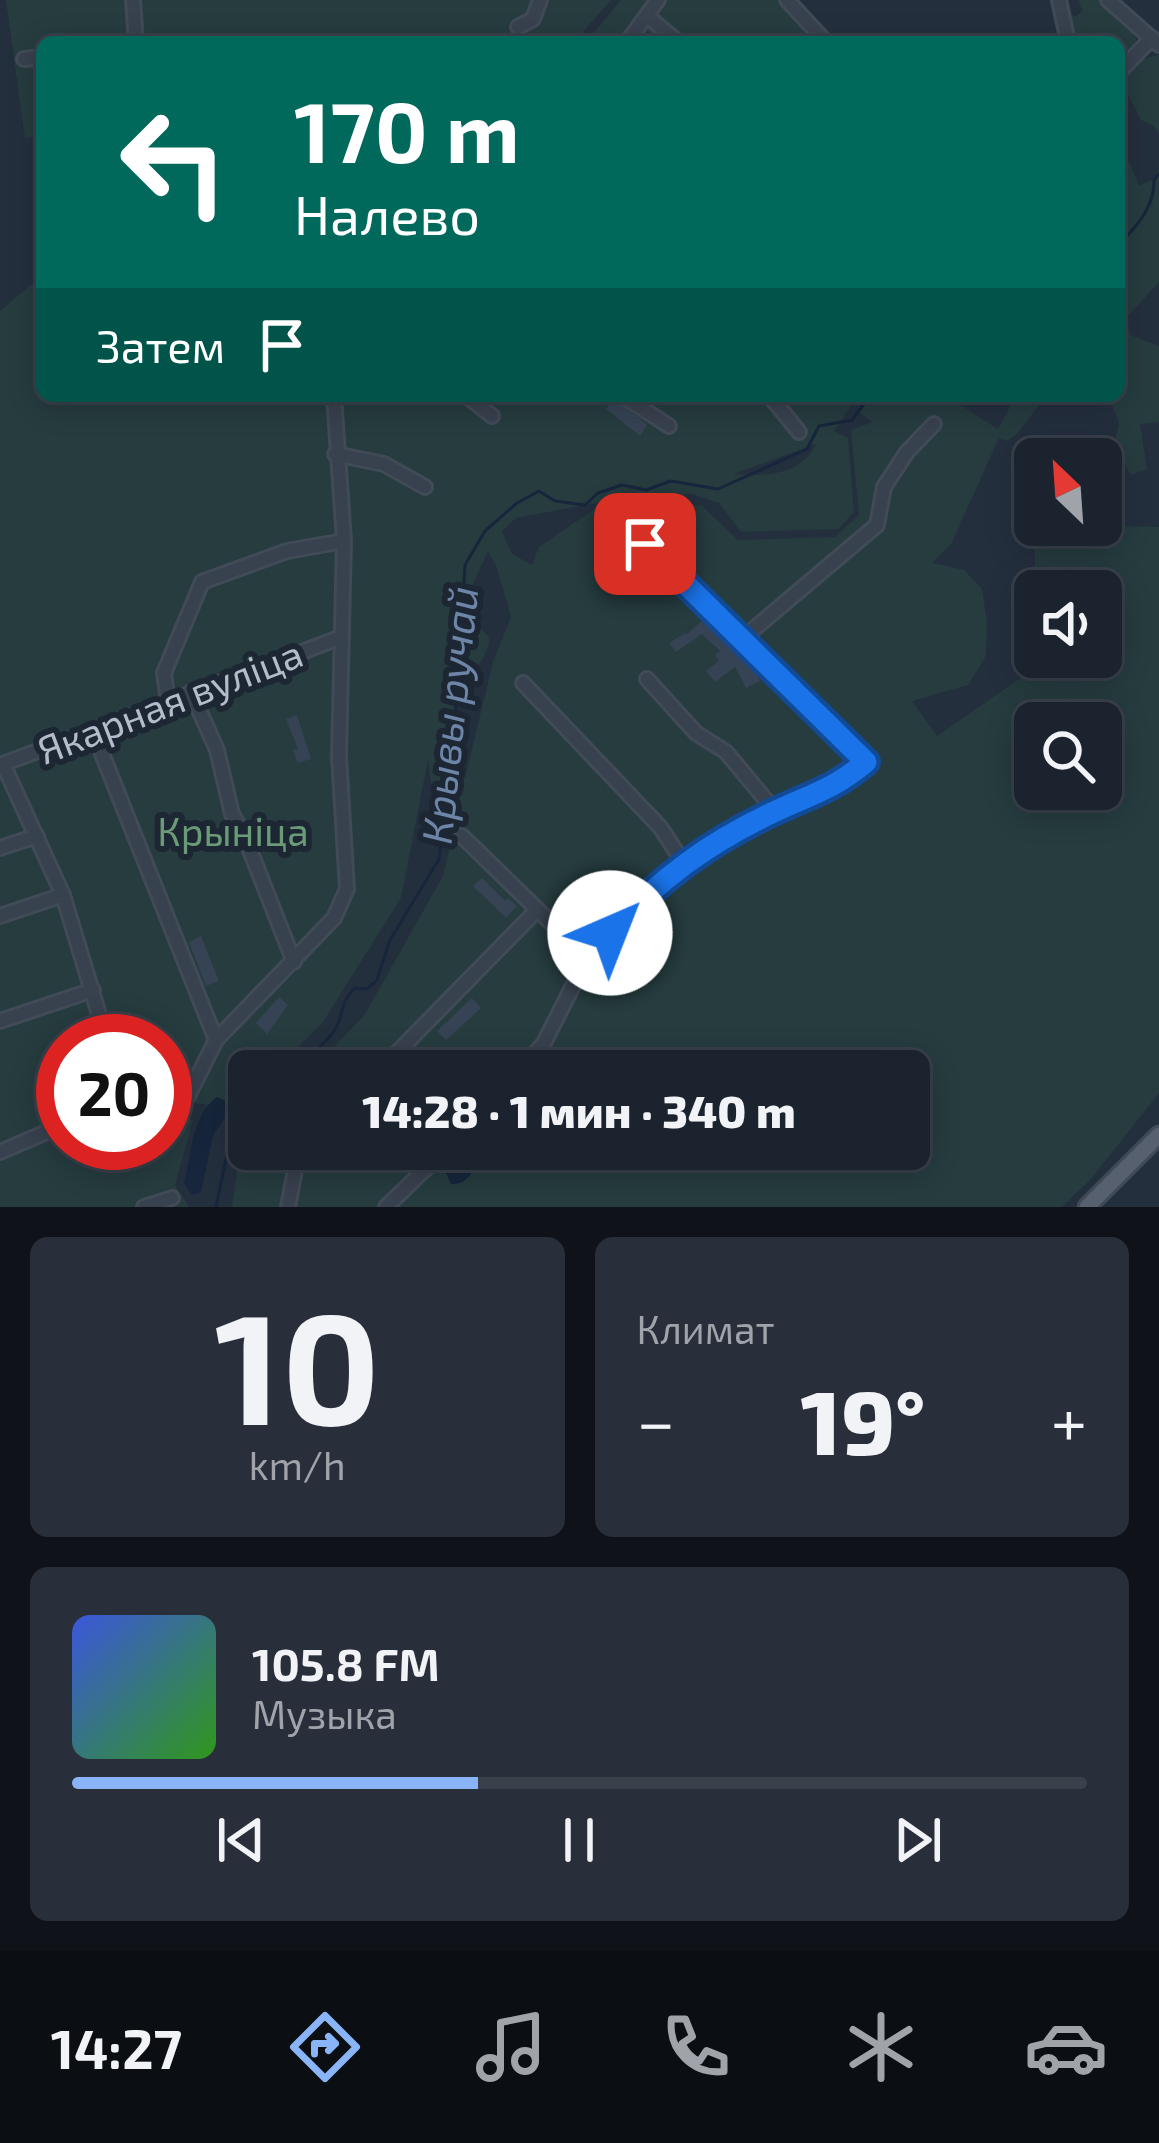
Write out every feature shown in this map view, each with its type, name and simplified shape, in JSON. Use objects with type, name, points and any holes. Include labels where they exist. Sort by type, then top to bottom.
[{"type":"main road","points":[[1087,1207],[1159,1135]]},
{"type":"street","points":[[133,0],[136,36]]},
{"type":"street","points":[[518,27],[533,19],[540,0]]},
{"type":"street","points":[[632,36],[658,0]]},
{"type":"street","points":[[787,0],[820,36]]},
{"type":"street","points":[[1059,0],[1067,36]]},
{"type":"street","points":[[1108,0],[1155,42],[1125,62]]},
{"type":"street","points":[[647,16],[671,36]]},
{"type":"street","points":[[24,58],[36,57]]},
{"type":"street","points":[[192,1088],[216,1040],[334,918],[347,890],[339,756],[344,541],[334,402]]},
{"type":"street","points":[[474,402],[492,416]]},
{"type":"street","points":[[632,402],[669,426]]},
{"type":"street","points":[[775,402],[799,433]]},
{"type":"street","points":[[742,639],[878,525],[884,487],[907,452],[934,424]]},
{"type":"street","points":[[335,454],[384,464],[425,487]]},
{"type":"street","points":[[168,701],[164,673],[202,582],[287,551],[344,541]]},
{"type":"street","points":[[538,1050],[587,958],[682,862],[775,812],[838,785],[866,762],[645,544]]},
{"type":"street","name":"Якарная вуліца","points":[[2,764],[340,638]]},
{"type":"street","points":[[646,679],[696,733],[726,752],[775,812]]},
{"type":"street","points":[[523,683],[660,827],[682,862]]},
{"type":"street","points":[[191,692],[217,750],[232,814],[294,962]]},
{"type":"street","points":[[93,731],[216,1040]]},
{"type":"street","points":[[2,764],[63,895],[97,1014]]},
{"type":"street","points":[[0,848],[37,836]]},
{"type":"street","points":[[462,836],[587,958]]},
{"type":"street","points":[[0,916],[63,895]]},
{"type":"street","points":[[400,1050],[537,910]]},
{"type":"street","points":[[0,1021],[88,992]]},
{"type":"street","points":[[0,1152],[36,1137]]},
{"type":"street","points":[[288,1207],[295,1170]]},
{"type":"street","points":[[386,1207],[424,1170]]},
{"type":"street","points":[[144,1207],[172,1198]]},
{"type":"green space","points":[[6,0],[611,0],[579,36],[36,36],[36,137],[25,138]]},
{"type":"green space","points":[[621,0],[779,0],[814,36],[591,36]]},
{"type":"green space","points":[[1078,0],[1101,0],[1129,25],[1137,45],[1128,54],[1125,36],[1071,36],[1067,11],[1075,17],[1083,11]]},
{"type":"green space","points":[[1159,55],[1159,134],[1141,120],[1125,89],[1129,63]]},
{"type":"green space","points":[[1125,160],[1139,186],[1156,178],[1159,166],[1159,282],[1127,317],[1130,335],[1159,346],[1159,422],[1140,424],[1147,469],[1131,475],[1122,460],[1122,438],[1116,438],[1119,423],[1111,402],[1125,402]]},
{"type":"green space","name":"Крыніца","points":[[36,280],[36,402],[862,402],[851,406],[834,431],[848,438],[854,512],[838,529],[741,532],[719,503],[688,493],[674,504],[701,505],[738,540],[835,537],[859,515],[851,430],[872,422],[859,412],[867,402],[955,402],[998,429],[1013,402],[1041,402],[1016,435],[1007,441],[999,438],[951,544],[932,563],[964,570],[982,589],[986,656],[968,685],[912,701],[937,736],[1021,678],[1122,678],[1122,570],[1035,570],[1035,546],[1122,546],[1122,526],[1159,527],[1159,1093],[1091,1179],[1062,1207],[232,1207],[237,1170],[930,1170],[930,1050],[331,1050],[364,1016],[443,876],[455,825],[448,826],[434,807],[428,759],[401,898],[323,1022],[295,1050],[228,1050],[228,1107],[192,1103],[192,1014],[104,1014],[77,914],[8,754],[0,755],[0,311]],"holes":[[[816,444],[792,468],[770,474],[734,474]],[[628,497],[625,507],[596,508],[539,547],[532,565],[512,554],[502,531],[516,518]],[[488,551],[511,617],[493,662],[465,778],[457,770],[460,729],[449,691],[451,675],[478,665],[490,638],[477,625],[450,626],[449,585],[472,586]]]},
{"type":"green space","points":[[8,774],[59,891],[95,1014],[36,1014],[36,1170],[179,1170],[175,1185],[189,1207],[0,1207],[0,776]]},
{"type":"water","points":[[217,1097],[226,1101],[228,1113],[213,1136],[201,1192],[192,1195],[184,1183],[187,1170],[192,1170],[194,1136],[208,1105]]},
{"type":"water","points":[[444,1170],[473,1170],[464,1181],[451,1184]]},
{"type":"building","points":[[617,402],[647,424],[640,436],[606,409]]},
{"type":"building","points":[[705,618],[753,667],[760,681],[746,688],[735,667],[715,682],[706,671],[719,661],[715,655],[720,651],[702,634],[676,652],[669,643]]},
{"type":"building","points":[[297,715],[311,759],[298,763],[293,750],[298,749],[286,719]]},
{"type":"building","points":[[482,878],[517,906],[506,918],[473,886]]},
{"type":"building","points":[[201,936],[219,981],[206,986],[189,942]]},
{"type":"building","points":[[279,997],[288,1005],[267,1034],[256,1023]]},
{"type":"building","points":[[472,998],[481,1008],[446,1040],[437,1031]]},
{"type":"waterway","name":"Крывы ручай","points":[[1125,238],[1145,213],[1159,174]]},
{"type":"waterway","name":"Крывы ручай","points":[[1125,252],[1125,259]]},
{"type":"waterway","name":"Крывы ручай","points":[[315,1050],[337,1025],[355,988],[367,989],[377,980],[390,940],[439,859],[455,723],[465,565],[485,531],[539,491],[555,501],[585,505],[598,493],[622,485],[646,490],[671,481],[718,489],[807,449],[819,426],[852,420],[866,402]]},
{"type":"waterway","name":"Крывы ручай","points":[[216,1207],[228,1150]]},
{"type":"route","points":[[610,933],[682,862],[775,812],[838,785],[866,762],[645,544]]}]
